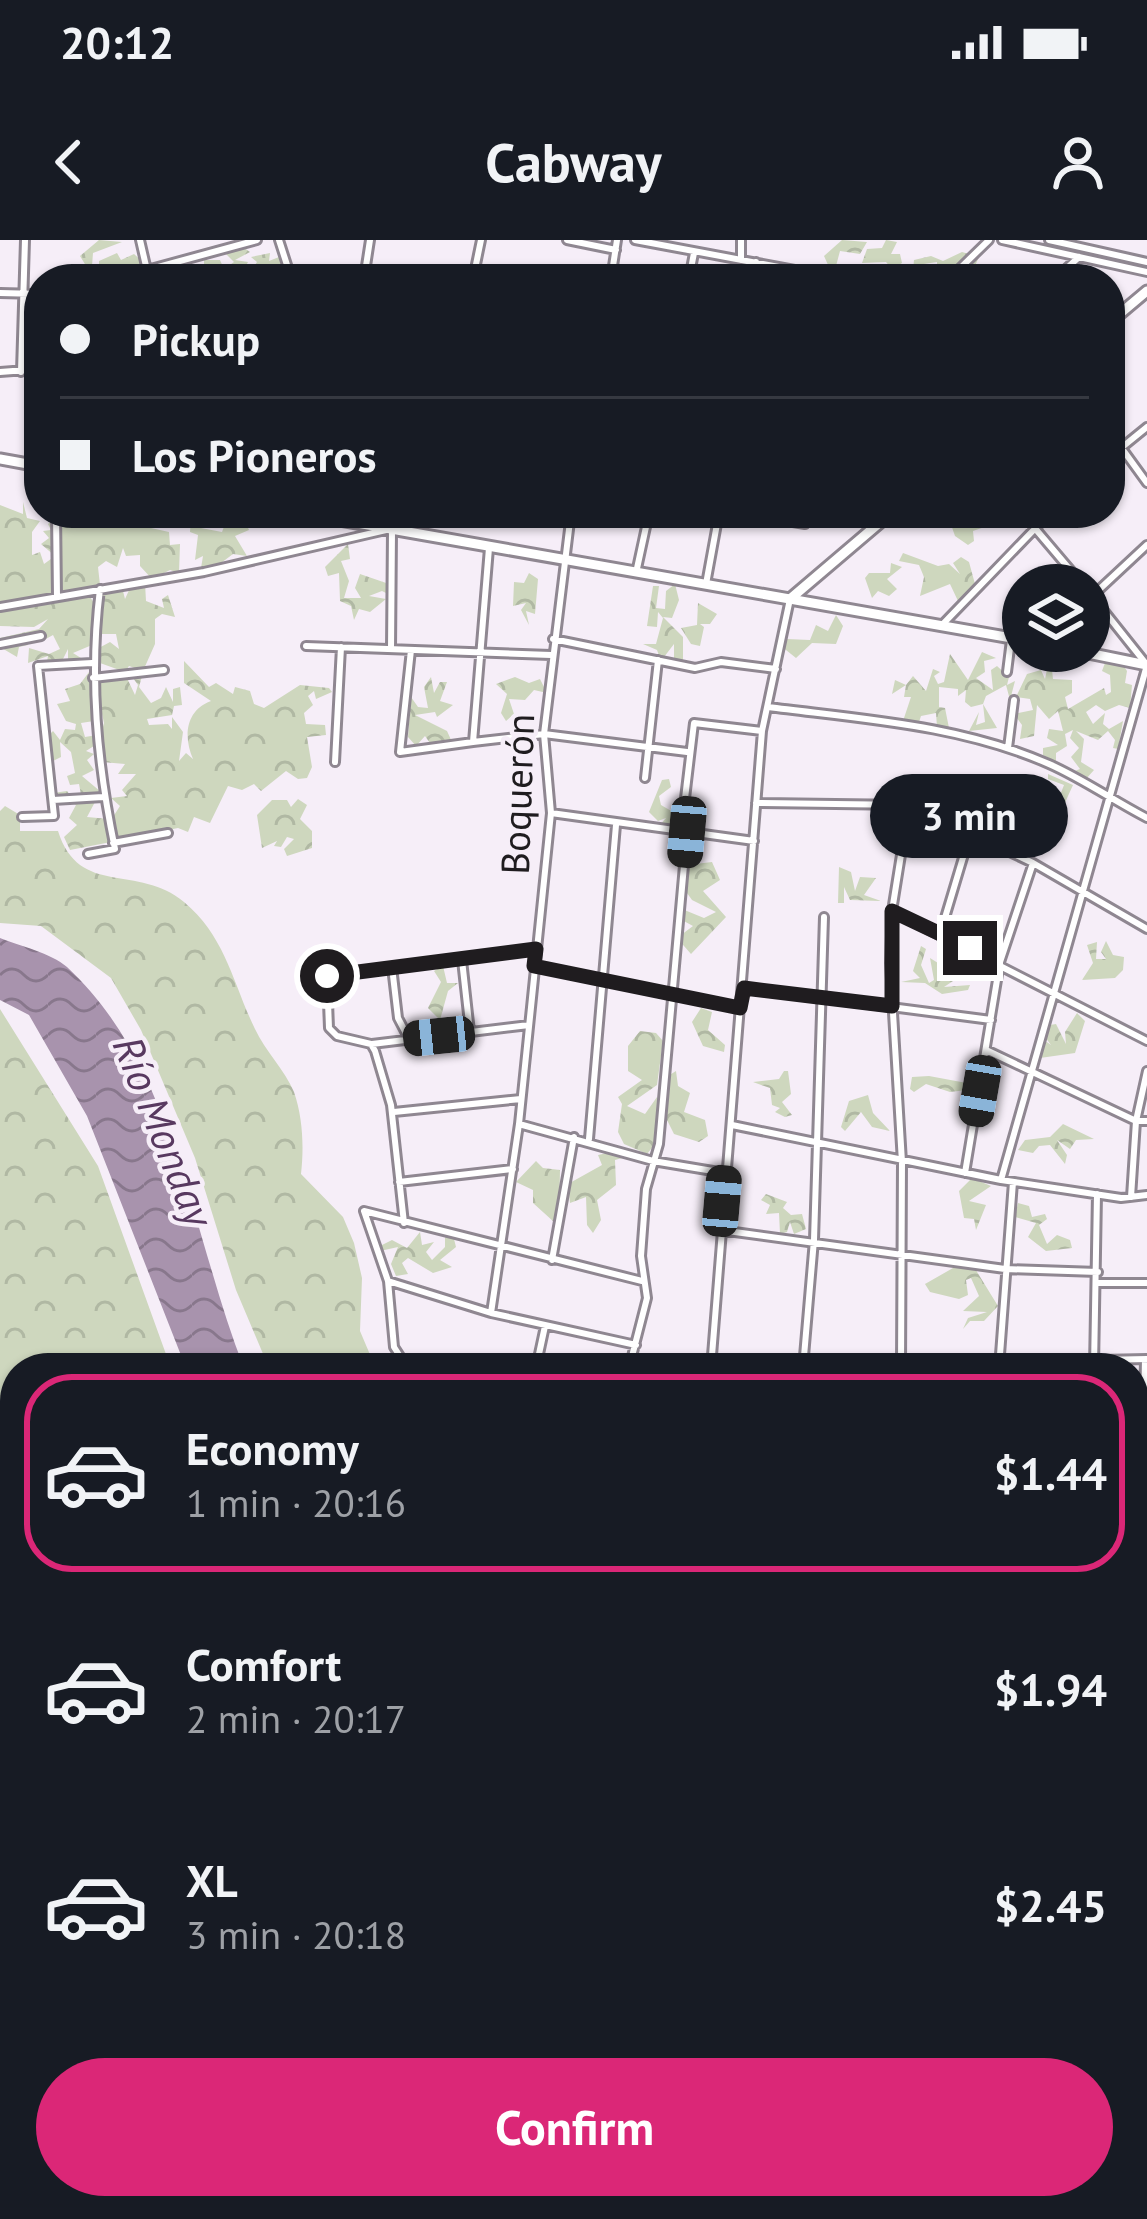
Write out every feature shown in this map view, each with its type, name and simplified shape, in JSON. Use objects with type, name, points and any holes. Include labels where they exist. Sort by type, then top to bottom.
[{"type":"main road","points":[[378,528],[1002,636]]},
{"type":"main road","points":[[790,599],[873,528]]},
{"type":"main road","points":[[1110,657],[1147,665]]},
{"type":"street","points":[[21,372],[25,240]]},
{"type":"street","points":[[182,264],[257,240]]},
{"type":"street","points":[[566,240],[616,250]]},
{"type":"street","points":[[613,264],[617,240]]},
{"type":"street","points":[[635,240],[766,264]]},
{"type":"street","points":[[741,260],[742,240]]},
{"type":"street","points":[[964,264],[988,240]]},
{"type":"street","points":[[1002,240],[1111,264]]},
{"type":"street","points":[[1049,240],[1147,262]]},
{"type":"street","points":[[1065,254],[1069,242]]},
{"type":"street","points":[[692,264],[694,253]]},
{"type":"street","points":[[1071,264],[1079,257]]},
{"type":"street","points":[[0,293],[22,297]]},
{"type":"street","points":[[0,371],[24,372]]},
{"type":"street","points":[[1125,453],[1147,483]]},
{"type":"street","points":[[56,528],[57,597]]},
{"type":"street","name":"Boquerón","points":[[491,1313],[520,1124],[550,813],[544,734],[568,528]]},
{"type":"street","points":[[636,572],[646,528]]},
{"type":"street","points":[[706,584],[716,528]]},
{"type":"street","points":[[941,626],[1034,528]]},
{"type":"street","points":[[1036,528],[1066,564]]},
{"type":"street","points":[[0,608],[389,531],[391,649]]},
{"type":"street","points":[[1110,578],[1147,545]]},
{"type":"street","points":[[473,742],[489,548]]},
{"type":"street","points":[[88,854],[115,850],[104,797],[92,663],[100,589]]},
{"type":"street","points":[[712,1353],[762,731],[790,599]]},
{"type":"street","points":[[1001,1180],[1147,665],[1110,620]]},
{"type":"street","points":[[0,644],[41,636]]},
{"type":"street","points":[[553,639],[695,668],[721,662],[776,669]]},
{"type":"street","points":[[306,646],[551,655]]},
{"type":"street","points":[[335,762],[341,647]]},
{"type":"street","points":[[411,650],[400,752],[544,734],[687,752]]},
{"type":"street","points":[[645,778],[658,660]]},
{"type":"street","points":[[22,817],[54,816],[38,666],[92,663]]},
{"type":"street","points":[[93,678],[164,670]]},
{"type":"street","points":[[1008,748],[1014,700]]},
{"type":"street","points":[[767,707],[940,729],[1008,748],[1053,765],[1147,818]]},
{"type":"street","points":[[633,1353],[646,1298],[642,1280],[646,1189],[672,996],[687,752],[694,723],[762,731]]},
{"type":"street","points":[[52,800],[104,797]]},
{"type":"street","points":[[755,803],[909,805],[1033,863],[1147,929]]},
{"type":"street","points":[[901,1353],[902,1162],[892,1006],[892,911],[909,805]]},
{"type":"street","points":[[550,813],[754,841]]},
{"type":"street","points":[[589,1139],[616,825]]},
{"type":"street","points":[[941,933],[971,831]]},
{"type":"street","points":[[113,843],[168,833]]},
{"type":"street","points":[[965,1173],[1000,962],[1033,863]]},
{"type":"street","points":[[892,911],[1000,962],[1147,1041]]},
{"type":"street","points":[[804,1353],[814,1240],[824,917]]},
{"type":"street","points":[[529,1025],[371,1044],[337,1036],[328,1028],[327,976],[536,949]]},
{"type":"street","points":[[462,960],[470,1032]]},
{"type":"street","points":[[534,966],[740,1008]]},
{"type":"street","points":[[392,967],[398,1018],[409,1039]]},
{"type":"street","points":[[744,988],[991,1020]]},
{"type":"street","points":[[371,1044],[392,1112],[404,1223]]},
{"type":"street","points":[[986,1050],[1136,1121],[1147,1120]]},
{"type":"street","points":[[1131,1197],[1136,1121],[1147,1071]]},
{"type":"street","points":[[392,1112],[521,1099]]},
{"type":"street","points":[[520,1124],[589,1139],[653,1161],[725,1173]]},
{"type":"street","points":[[731,1125],[1001,1180],[1147,1196]]},
{"type":"street","points":[[552,1260],[574,1137]]},
{"type":"street","points":[[399,1182],[513,1169]]},
{"type":"street","points":[[1000,1353],[1013,1182]]},
{"type":"street","points":[[1095,1353],[1097,1194]]},
{"type":"street","points":[[398,1353],[388,1281],[363,1212],[642,1280]]},
{"type":"street","points":[[720,1230],[1005,1269],[1098,1272]]},
{"type":"street","points":[[388,1281],[491,1313],[636,1345]]},
{"type":"street","points":[[1097,1283],[1147,1283]]},
{"type":"street","points":[[539,1353],[545,1326]]},
{"type":"green space","points":[[99,240],[122,242],[93,253],[92,264],[85,264],[80,256]]},
{"type":"green space","points":[[842,240],[867,242],[860,254],[840,251],[837,264],[828,264],[824,256]]},
{"type":"green space","points":[[886,240],[897,242],[891,254],[900,254],[902,263],[862,263],[867,249],[882,248]]},
{"type":"green space","points":[[240,245],[250,252],[235,260],[248,262],[231,264],[224,252]]},
{"type":"green space","points":[[962,252],[979,257],[976,264],[914,264],[931,256],[943,261]]},
{"type":"green space","points":[[117,253],[121,260],[134,254],[144,263],[99,261]]},
{"type":"green space","points":[[270,253],[269,261],[279,257],[282,264],[256,264],[251,257]]},
{"type":"green space","points":[[23,502],[24,528],[35,528],[32,555],[40,552],[44,564],[55,556],[41,544],[49,538],[43,531],[50,528],[151,528],[169,532],[170,545],[180,544],[179,573],[170,570],[152,579],[140,566],[140,555],[126,556],[123,548],[117,567],[106,561],[98,567],[100,585],[86,590],[97,608],[93,628],[102,605],[100,593],[122,587],[125,599],[131,586],[145,583],[146,601],[164,608],[162,599],[168,595],[175,617],[162,614],[155,619],[155,644],[143,671],[129,666],[125,672],[100,663],[97,649],[110,642],[119,649],[116,634],[102,634],[99,645],[92,629],[92,645],[73,653],[81,658],[76,661],[80,668],[68,660],[68,649],[63,659],[52,661],[59,666],[57,671],[46,668],[48,656],[28,663],[29,648],[49,654],[60,649],[53,635],[44,640],[27,633],[28,645],[19,647],[17,657],[0,647],[0,638],[39,629],[48,619],[34,627],[0,626],[0,505],[23,514]]},
{"type":"green space","points":[[190,528],[222,532],[224,528],[248,528],[235,536],[247,556],[233,554],[217,566],[201,568],[203,556],[195,560],[198,535]]},
{"type":"green space","points":[[952,528],[982,528],[973,531],[974,541],[968,545]]},
{"type":"green space","points":[[348,544],[350,559],[341,561],[349,581],[344,598],[361,598],[355,588],[360,574],[389,584],[390,595],[382,591],[369,596],[386,599],[370,612],[359,609],[354,620],[351,606],[340,601],[339,573],[328,576],[325,567]]},
{"type":"green space","points":[[903,553],[938,566],[949,564],[960,574],[953,563],[961,557],[969,562],[975,584],[958,601],[950,584],[920,596],[924,577],[919,565],[899,561]]},
{"type":"green space","points":[[891,563],[902,567],[887,579],[897,589],[889,596],[878,591],[872,598],[865,578],[869,573],[890,573]]},
{"type":"green space","points":[[529,573],[538,579],[535,614],[526,611],[529,625],[521,610],[526,603],[513,606],[514,582],[524,583]]},
{"type":"green space","points":[[675,584],[679,600],[672,618],[663,617],[683,637],[683,664],[674,662],[674,644],[661,661],[657,650],[643,644],[656,644],[663,618],[658,612],[657,627],[647,626],[653,586],[659,586],[656,608],[665,609],[666,591]]},
{"type":"green space","points":[[698,603],[717,614],[710,624],[700,624],[704,627],[700,646],[691,644],[681,628],[697,625]]},
{"type":"green space","points":[[836,615],[843,626],[836,644],[812,643],[796,658],[781,646],[787,639],[810,640],[816,625],[828,631]]},
{"type":"green space","points":[[982,652],[996,658],[984,661],[985,672],[976,678],[993,690],[991,670],[997,666],[1009,677],[1007,685],[1015,681],[1010,700],[1006,685],[986,696],[983,704],[971,707],[965,702],[966,690],[958,696],[958,689],[939,687],[939,707],[945,708],[949,728],[937,727],[936,713],[921,716],[918,725],[903,721],[911,697],[904,697],[913,676],[926,691],[933,669],[940,672],[934,676],[938,684],[944,682],[950,654],[968,680]]},
{"type":"green space","points":[[184,661],[209,687],[216,683],[233,694],[235,687],[250,691],[254,704],[264,708],[300,685],[329,688],[332,692],[316,699],[314,691],[308,696],[313,705],[304,713],[306,724],[325,725],[326,735],[307,737],[312,767],[307,778],[298,779],[286,771],[261,791],[254,784],[242,790],[228,786],[210,823],[194,817],[188,832],[178,828],[119,840],[111,820],[120,806],[111,798],[127,796],[122,790],[136,774],[118,774],[125,764],[102,762],[98,746],[104,723],[96,686],[110,676],[116,680],[126,676],[135,695],[138,685],[133,678],[142,676],[139,687],[151,703],[161,698],[166,687],[173,702],[173,689],[180,687],[182,705],[174,706],[172,715],[147,719],[149,725],[168,724],[172,729],[172,717],[183,732],[179,761],[186,753],[193,759],[188,726],[196,711],[211,701],[184,683]]},
{"type":"green space","points":[[1121,662],[1127,671],[1125,683],[1132,685],[1130,708],[1119,705],[1105,711],[1096,705],[1086,712],[1093,724],[1105,713],[1103,724],[1109,729],[1123,721],[1118,749],[1113,748],[1115,740],[1108,731],[1098,740],[1076,731],[1084,739],[1081,762],[1094,770],[1086,779],[1072,772],[1080,769],[1071,757],[1079,748],[1070,738],[1073,730],[1065,734],[1067,746],[1056,753],[1056,762],[1043,755],[1043,748],[1058,745],[1047,738],[1049,729],[1063,731],[1058,711],[1049,719],[1037,705],[1034,736],[1020,739],[1022,725],[1014,714],[1033,710],[1030,699],[1016,697],[1027,674],[1042,672],[1045,679],[1046,672],[1052,672],[1053,679],[1072,680],[1072,693],[1065,697],[1068,709],[1104,688],[1106,695],[1111,692],[1110,675],[1104,672],[1110,672],[1110,663]]},
{"type":"green space","points":[[89,672],[94,721],[81,723],[85,737],[97,735],[97,744],[86,751],[94,754],[87,760],[94,770],[82,776],[101,792],[83,801],[95,802],[87,817],[109,819],[111,842],[70,850],[64,837],[77,825],[69,818],[76,805],[53,793],[67,791],[76,803],[82,800],[79,784],[70,785],[67,776],[75,773],[71,752],[60,742],[61,757],[53,761],[48,736],[53,731],[60,740],[65,729],[75,730],[76,724],[66,721],[57,704],[70,701],[65,689],[80,684]]},
{"type":"green space","points":[[431,677],[434,693],[440,682],[447,682],[440,701],[453,705],[437,717],[435,712],[415,715],[447,731],[452,742],[432,746],[425,736],[416,746],[408,737],[411,697],[418,707],[428,708],[424,687]]},
{"type":"green space","points":[[515,677],[529,683],[540,679],[547,693],[534,690],[525,700],[509,699],[514,714],[506,721],[501,713],[507,694],[496,684]]},
{"type":"green space","points":[[983,704],[997,728],[969,731],[979,712],[976,725],[985,722]]},
{"type":"green space","points":[[1048,774],[1073,785],[1063,807],[1049,818],[1053,806],[1037,811],[1046,800],[1037,787],[1057,803],[1064,785],[1048,779]]},
{"type":"green space","points":[[669,779],[671,787],[659,796],[661,805],[673,812],[672,829],[659,826],[666,818],[658,821],[649,812],[662,780]]},
{"type":"green space","points":[[298,799],[307,805],[300,819],[312,831],[312,848],[287,856],[284,849],[294,839],[287,837],[281,847],[274,846],[277,841],[262,848],[257,815],[272,800],[287,800],[291,807]]},
{"type":"green space","points":[[1015,799],[1026,816],[1040,816],[1055,828],[1044,845],[1036,842],[1036,832],[1026,835],[1013,821],[1014,810],[1005,802]]},
{"type":"green space","points":[[5,806],[20,815],[20,831],[58,831],[68,852],[95,873],[166,890],[210,930],[259,1037],[294,1092],[302,1133],[301,1174],[343,1217],[354,1243],[362,1278],[360,1331],[369,1353],[263,1353],[236,1290],[195,1158],[141,1030],[111,978],[41,926],[0,923],[0,811]]},
{"type":"green space","points":[[712,862],[720,880],[703,891],[726,917],[691,954],[677,938],[693,926],[680,919],[682,909],[704,918],[716,912],[692,900],[682,886],[687,865]]},
{"type":"green space","points":[[839,867],[851,872],[855,891],[860,877],[876,878],[864,895],[881,901],[850,900],[844,887],[844,903],[838,903]]},
{"type":"green space","points":[[1106,941],[1113,955],[1124,957],[1123,970],[1115,978],[1082,980],[1093,963],[1087,945],[1097,942],[1096,959],[1106,959],[1101,952]]},
{"type":"green space","points":[[921,946],[926,949],[921,965],[929,983],[934,980],[930,958],[938,963],[948,956],[968,971],[944,987],[970,985],[968,990],[942,994],[925,983],[901,982],[920,978],[913,971]]},
{"type":"green space","points":[[443,966],[447,983],[458,983],[448,991],[440,1020],[428,1008],[441,982],[434,971]]},
{"type":"green space","points":[[701,1008],[712,1012],[708,1030],[725,1045],[724,1052],[703,1046],[692,1022]]},
{"type":"green space","points":[[0,1009],[98,1166],[166,1353],[0,1353]]},
{"type":"green space","points":[[1077,1013],[1085,1021],[1075,1053],[1040,1058],[1044,1040],[1051,1045],[1045,1037],[1050,1025],[1056,1024],[1066,1044],[1065,1032]]},
{"type":"green space","points":[[640,1031],[656,1033],[663,1041],[657,1085],[627,1106],[645,1114],[657,1097],[656,1143],[647,1154],[624,1144],[618,1132],[622,1104],[618,1097],[642,1080],[628,1071],[628,1046]]},
{"type":"green space","points":[[676,1071],[678,1086],[690,1093],[684,1112],[705,1120],[708,1136],[699,1142],[674,1134],[665,1116],[668,1076]]},
{"type":"green space","points":[[788,1071],[791,1094],[782,1102],[792,1115],[785,1117],[775,1112],[780,1108],[772,1105],[770,1088],[753,1082],[779,1079]]},
{"type":"green space","points":[[912,1077],[972,1084],[975,1089],[950,1092],[926,1084],[914,1092],[910,1089]]},
{"type":"green space","points":[[868,1095],[873,1113],[890,1131],[872,1127],[861,1112],[845,1131],[841,1127],[849,1101]]},
{"type":"green space","points":[[1063,1124],[1094,1139],[1076,1140],[1070,1149],[1057,1140],[1067,1155],[1065,1164],[1050,1145],[1039,1146],[1033,1153],[1018,1150],[1025,1140],[1050,1137]]},
{"type":"green space","points":[[612,1152],[626,1157],[615,1160],[616,1185],[597,1200],[601,1220],[593,1233],[587,1225],[586,1197],[570,1203],[568,1184],[602,1165],[598,1155]]},
{"type":"green space","points":[[536,1161],[543,1168],[560,1170],[559,1219],[554,1222],[533,1203],[533,1190],[516,1182]]},
{"type":"green space","points":[[972,1178],[991,1186],[969,1201],[986,1205],[976,1230],[974,1219],[964,1218],[959,1191]]},
{"type":"green space","points":[[766,1194],[787,1202],[783,1208],[791,1215],[802,1214],[806,1229],[794,1234],[790,1222],[787,1232],[780,1234],[779,1213],[766,1214],[770,1205],[761,1200]]},
{"type":"green space","points":[[1018,1203],[1029,1206],[1032,1217],[1045,1214],[1047,1219],[1039,1225],[1047,1244],[1057,1235],[1070,1240],[1072,1248],[1046,1251],[1028,1237],[1036,1223],[1015,1217]]},
{"type":"green space","points":[[420,1232],[422,1245],[434,1242],[426,1252],[432,1260],[445,1247],[445,1237],[454,1239],[456,1247],[440,1260],[452,1267],[433,1273],[408,1258],[402,1263],[408,1274],[396,1276],[391,1264],[398,1247],[380,1251],[380,1246],[392,1240],[407,1248]]},
{"type":"green space","points":[[974,1267],[998,1306],[984,1321],[970,1321],[963,1329],[968,1318],[987,1312],[963,1311],[979,1296],[971,1278],[966,1280],[968,1295],[959,1299],[930,1292],[925,1284],[953,1268]]},
{"type":"water","name":"Río Monday","points":[[0,938],[60,962],[104,1008],[157,1103],[239,1353],[180,1353],[87,1116],[29,1015],[0,1000]]},
{"type":"route","points":[[327,976],[536,949],[534,966],[740,1008],[744,988],[892,1006],[892,911],[970,948]]}]
